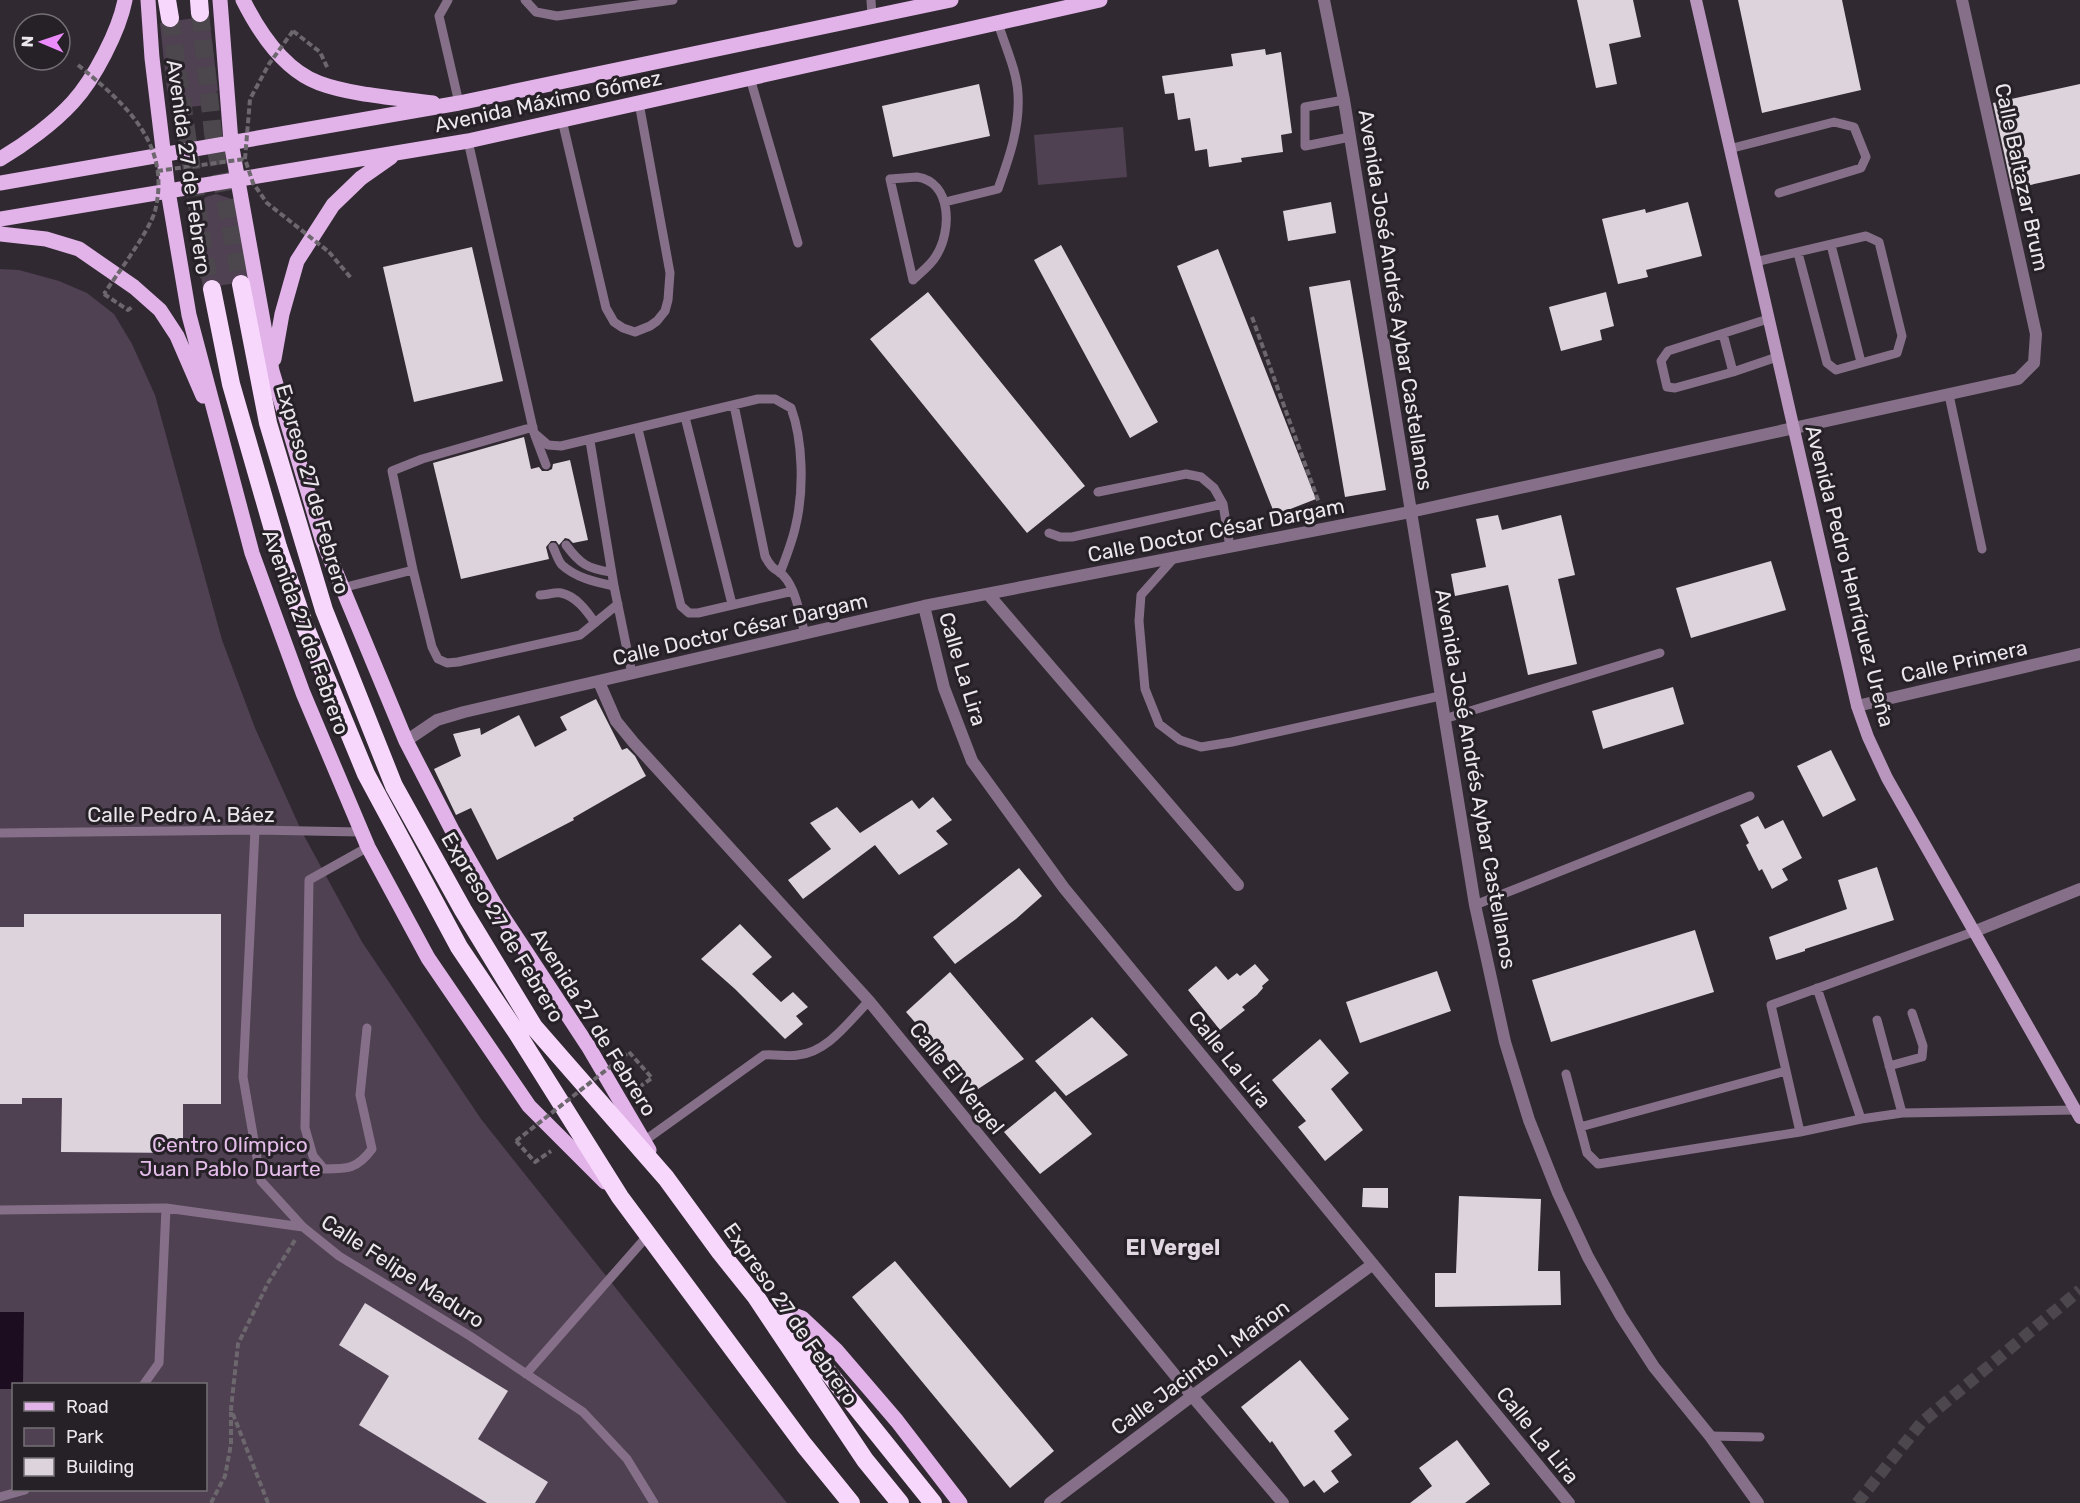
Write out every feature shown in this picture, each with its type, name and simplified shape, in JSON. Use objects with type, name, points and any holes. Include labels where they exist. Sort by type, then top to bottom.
[{"type":"highway","name":"Expreso 27 de Febrero","points":[[242,284],[268,423],[324,610],[394,786],[463,910],[534,1027],[666,1178],[756,1297],[865,1460],[900,1503]]},
{"type":"highway","name":"Expreso 27 de Febrero","points":[[212,289],[231,384],[278,547],[304,624],[366,774],[459,947],[517,1033],[620,1197],[804,1445],[851,1503]]},
{"type":"highway","points":[[779,1311],[933,1503]]},
{"type":"main road","points":[[0,159],[22,147],[73,102],[104,55],[125,0]]},
{"type":"main road","name":"Avenida 27 de Febrero","points":[[148,0],[152,58],[168,191],[189,315],[252,553],[303,693],[368,847],[428,958],[529,1106],[620,1197]]},
{"type":"main road","name":"Avenida 27 de Febrero","points":[[220,0],[231,142],[272,370],[322,539],[406,741],[452,831],[495,905],[588,1046],[666,1178]]},
{"type":"main road","points":[[243,0],[257,28],[290,65],[317,82],[339,89],[452,104]]},
{"type":"main road","name":"Avenida Máximo Gómez","points":[[0,183],[452,104],[951,0]]},
{"type":"main road","name":"Avenida Máximo Gómez","points":[[0,219],[468,141],[1100,0]]},
{"type":"main road","name":"Avenida Pedro Henríquez Ureña","points":[[1696,0],[1857,706],[1887,778],[2078,1114]]},
{"type":"main road","points":[[272,370],[282,314],[297,261],[333,205],[375,166],[397,153]]},
{"type":"main road","points":[[0,234],[46,239],[79,249],[134,287],[160,310],[177,336],[223,443]]},
{"type":"main road","points":[[756,1297],[779,1311],[802,1318],[836,1350],[897,1421],[960,1503]]},
{"type":"street","name":"Avenida José Andrés Aybar Castellanos","points":[[1323,0],[1344,100],[1475,905],[1505,1042],[1529,1120],[1558,1193],[1588,1257],[1621,1316],[1654,1367],[1710,1436],[1758,1503]]},
{"type":"street","name":"Calle Baltazar Brum","points":[[1962,0],[2036,334],[2034,363]]},
{"type":"street","name":"Calle Doctor César Dargam","points":[[406,741],[437,720],[598,681],[924,606],[1410,512],[1948,395],[2018,379],[2034,363]]},
{"type":"street","points":[[988,594],[1238,885]]},
{"type":"street","name":"Calle La Lira","points":[[924,606],[944,688],[972,761],[1064,888],[1569,1503]]},
{"type":"street","name":"Calle Primera","points":[[1857,706],[2080,654]]},
{"type":"street","name":"Calle El Vergel","points":[[598,681],[616,721],[634,743],[869,1001],[1192,1396],[1283,1503]]},
{"type":"street","points":[[1973,932],[2080,889]]},
{"type":"street","name":"Calle Jacinto I. Mañon","points":[[1050,1503],[1373,1264]]},
{"type":"lane","points":[[448,0],[440,16],[452,104]]},
{"type":"lane","points":[[525,0],[536,12],[557,16],[673,0]]},
{"type":"lane","points":[[872,0],[872,17]]},
{"type":"lane","points":[[945,202],[998,189],[1013,146],[1017,124],[1018,93],[998,23]]},
{"type":"lane","points":[[750,78],[798,243]]},
{"type":"lane","points":[[1344,100],[1305,107],[1305,146],[1350,137]]},
{"type":"lane","points":[[562,120],[606,308],[614,322],[635,332],[650,326],[665,311],[670,273],[639,103]]},
{"type":"lane","points":[[1729,149],[1834,122],[1854,127],[1866,157],[1861,168],[1779,193]]},
{"type":"lane","points":[[468,141],[533,430],[546,465]]},
{"type":"lane","points":[[917,177],[928,179],[939,190],[945,202],[946,226],[941,247],[936,258],[913,280],[890,179],[917,177]]},
{"type":"lane","points":[[1755,262],[1866,236],[1879,242],[1902,336],[1897,353],[1836,370],[1827,363],[1798,253]]},
{"type":"lane","points":[[1831,245],[1861,362]]},
{"type":"lane","points":[[1768,319],[1668,351],[1661,361],[1667,387],[1675,388],[1777,357]]},
{"type":"lane","points":[[1723,334],[1733,372]]},
{"type":"lane","points":[[1948,395],[1982,549]]},
{"type":"lane","points":[[533,430],[548,445],[561,446],[590,441],[758,399],[775,399],[791,408],[797,423],[801,476],[796,524],[780,573]]},
{"type":"lane","points":[[734,405],[765,556],[770,568],[780,573],[793,591],[805,634]]},
{"type":"lane","points":[[685,417],[732,604]]},
{"type":"lane","points":[[638,429],[681,606],[689,613],[793,591]]},
{"type":"lane","points":[[533,430],[422,459],[392,471],[413,570],[432,646],[438,659],[447,663],[580,635],[618,604]]},
{"type":"lane","points":[[590,441],[611,572],[632,674]]},
{"type":"lane","points":[[1098,492],[1186,474],[1201,477],[1214,488],[1222,504],[1230,547]]},
{"type":"lane","points":[[1049,533],[1060,537],[1072,537],[1222,504]]},
{"type":"lane","points":[[566,545],[577,560],[593,570],[611,572]]},
{"type":"lane","points":[[553,547],[561,564],[572,572],[590,580],[614,586]]},
{"type":"lane","points":[[1174,558],[1141,595],[1139,621],[1145,689],[1159,724],[1180,740],[1201,747],[1232,742],[1440,696]]},
{"type":"lane","points":[[342,588],[413,570]]},
{"type":"lane","points":[[540,595],[560,593],[572,598],[584,607],[595,623]]},
{"type":"lane","points":[[1444,719],[1660,653]]},
{"type":"lane","points":[[1475,905],[1750,796]]},
{"type":"lane","name":"Calle Pedro A. Báez","points":[[0,833],[255,830],[361,832]]},
{"type":"lane","name":"Calle Felipe Maduro","points":[[255,830],[243,1077],[261,1181],[303,1227],[339,1256],[470,1336],[583,1412],[627,1459],[654,1503]]},
{"type":"lane","points":[[367,1028],[360,1095],[372,1149],[363,1162],[345,1169],[324,1169],[313,1156],[305,1128],[309,880],[368,847]]},
{"type":"lane","points":[[1800,1132],[1771,1005],[1973,932]]},
{"type":"lane","points":[[1817,988],[1861,1119]]},
{"type":"lane","points":[[644,1141],[764,1055],[797,1056],[820,1049],[869,1001]]},
{"type":"lane","points":[[1890,1066],[1922,1057],[1923,1046],[1912,1012]]},
{"type":"lane","points":[[1877,1020],[1902,1113]]},
{"type":"lane","points":[[1581,1127],[1786,1071]]},
{"type":"lane","points":[[1566,1074],[1587,1153],[1598,1164],[1800,1132],[1902,1113],[2078,1114]]},
{"type":"lane","points":[[145,1383],[159,1363],[166,1208]]},
{"type":"lane","points":[[0,1210],[166,1208],[303,1227]]},
{"type":"lane","points":[[526,1374],[649,1234]]},
{"type":"lane","points":[[1710,1436],[1760,1437]]},
{"type":"lane","points":[[0,1497],[21,1491]]},
{"type":"path","points":[[320,52],[293,31],[269,64],[250,99],[245,159],[253,183],[267,203],[328,252],[351,279]]},
{"type":"path","points":[[78,65],[114,95],[141,126],[154,155],[158,189],[154,213],[104,294],[128,310]]},
{"type":"path","points":[[157,171],[245,159]]},
{"type":"path","points":[[1252,317],[1328,528]]},
{"type":"path","points":[[535,1162],[516,1141],[629,1052],[652,1078]]},
{"type":"path","points":[[211,1503],[225,1476],[231,1444],[231,1409],[238,1344],[268,1284],[303,1227]]},
{"type":"path","points":[[231,1409],[268,1503]]},
{"type":"green space","points":[[209,16],[218,90],[208,105],[180,108],[167,91],[160,23]]},
{"type":"green space","points":[[1123,127],[1127,177],[1038,185],[1034,135]]},
{"type":"green space","points":[[216,194],[235,200],[251,281],[203,288],[191,212],[206,197]]},
{"type":"green space","name":"Centro Olímpico Juan Pablo Duarte","points":[[0,269],[19,270],[59,281],[87,293],[114,314],[132,344],[155,395],[222,640],[255,728],[302,832],[362,942],[481,1119],[787,1503],[0,1503]]},
{"type":"shaded area","points":[[0,1312],[24,1312],[23,1383],[12,1383],[12,1389],[0,1389]]},
{"type":"building","points":[[1577,0],[1633,0],[1641,37],[1609,44],[1617,84],[1596,88]]},
{"type":"building","points":[[1738,0],[1842,0],[1861,90],[1762,113]]},
{"type":"building","points":[[1265,49],[1266,55],[1281,52],[1292,133],[1281,135],[1283,152],[1241,158],[1242,162],[1209,167],[1207,149],[1195,151],[1190,118],[1178,120],[1174,93],[1165,94],[1162,76],[1233,66],[1231,54]]},
{"type":"building","points":[[979,84],[990,136],[893,157],[882,106]]},
{"type":"building","points":[[2080,84],[2080,174],[2012,189],[1993,103]]},
{"type":"building","points":[[1331,202],[1336,233],[1288,241],[1283,211]]},
{"type":"building","points":[[1688,202],[1702,256],[1646,270],[1648,277],[1618,284],[1602,219],[1645,209],[1646,213]]},
{"type":"building","points":[[1061,245],[1158,422],[1130,438],[1034,260]]},
{"type":"building","points":[[472,247],[503,381],[414,402],[383,267]]},
{"type":"building","points":[[1218,249],[1316,499],[1275,515],[1177,266]]},
{"type":"building","points":[[1350,280],[1386,490],[1345,497],[1309,287]]},
{"type":"building","points":[[928,292],[1085,486],[1027,533],[870,339]]},
{"type":"building","points":[[1606,292],[1614,326],[1600,330],[1602,340],[1561,351],[1549,307]]},
{"type":"building","points":[[524,437],[531,469],[539,467],[542,471],[548,471],[552,469],[553,464],[570,460],[588,540],[573,543],[565,538],[559,545],[556,541],[551,541],[546,547],[549,559],[461,579],[433,463]]},
{"type":"building","points":[[1498,515],[1502,530],[1561,515],[1575,575],[1558,579],[1577,664],[1528,675],[1508,585],[1455,596],[1451,574],[1486,567],[1476,519]]},
{"type":"building","points":[[1771,561],[1786,610],[1691,638],[1676,588]]},
{"type":"building","points":[[1673,687],[1684,724],[1603,749],[1592,711]]},
{"type":"building","points":[[596,699],[622,750],[627,748],[635,756],[646,776],[573,818],[574,820],[497,860],[471,808],[456,815],[434,769],[461,756],[453,734],[480,728],[481,735],[519,715],[535,747],[567,730],[560,717]]},
{"type":"building","points":[[1831,750],[1856,800],[1823,817],[1797,766]]},
{"type":"building","points":[[933,797],[952,820],[936,831],[948,844],[899,875],[875,845],[803,899],[788,880],[831,849],[810,823],[837,807],[860,833],[912,800],[919,809]]},
{"type":"building","points":[[1758,816],[1765,829],[1783,820],[1802,858],[1782,869],[1788,880],[1772,889],[1762,869],[1759,871],[1746,845],[1749,843],[1740,825]]},
{"type":"building","points":[[1877,867],[1894,920],[1776,960],[1769,937],[1847,909],[1838,880]]},
{"type":"building","points":[[1019,868],[1042,896],[1016,919],[955,964],[933,937]]},
{"type":"building","points":[[24,914],[221,914],[221,1104],[183,1104],[183,1153],[61,1152],[62,1098],[22,1098],[22,1104],[0,1104],[0,927],[24,927]]},
{"type":"building","points":[[740,924],[772,957],[752,974],[781,1002],[793,992],[808,1007],[796,1016],[803,1024],[785,1039],[701,959]]},
{"type":"building","points":[[1695,930],[1714,992],[1551,1042],[1532,980]]},
{"type":"building","points":[[1255,964],[1269,980],[1257,995],[1242,1007],[1245,1010],[1220,1030],[1188,990],[1216,966],[1228,980],[1237,973],[1240,976]]},
{"type":"building","points":[[1437,971],[1451,1011],[1360,1043],[1346,1002]]},
{"type":"building","points":[[950,972],[1024,1059],[975,1091],[906,1012]]},
{"type":"building","points":[[1092,1017],[1128,1055],[1066,1096],[1035,1061]]},
{"type":"building","points":[[1320,1039],[1349,1073],[1331,1089],[1363,1130],[1325,1161],[1298,1127],[1306,1121],[1272,1080]]},
{"type":"building","points":[[1055,1091],[1092,1134],[1040,1174],[1004,1132]]},
{"type":"building","points":[[1363,1188],[1388,1188],[1388,1208],[1362,1207]]},
{"type":"building","points":[[1459,1196],[1541,1199],[1538,1271],[1560,1271],[1561,1305],[1435,1307],[1435,1273],[1456,1273]]},
{"type":"building","points":[[895,1261],[1054,1451],[1010,1488],[852,1297]]},
{"type":"building","points":[[365,1303],[508,1391],[478,1439],[548,1482],[535,1503],[487,1503],[359,1425],[389,1376],[339,1345]]},
{"type":"building","points":[[1300,1360],[1349,1419],[1334,1431],[1352,1455],[1331,1471],[1339,1482],[1324,1493],[1314,1480],[1304,1487],[1272,1441],[1270,1443],[1241,1407]]},
{"type":"building","points":[[1457,1440],[1490,1484],[1465,1503],[1410,1503],[1432,1486],[1419,1468]]},
{"type":"tunnel","points":[[200,13],[213,133],[241,284]]},
{"type":"tunnel","points":[[170,18],[205,260],[212,289]]},
{"type":"tunnel","points":[[1857,1503],[1922,1422],[2080,1290]]},
{"type":"district","name":"El Vergel","points":[[1173,1247]]}]
